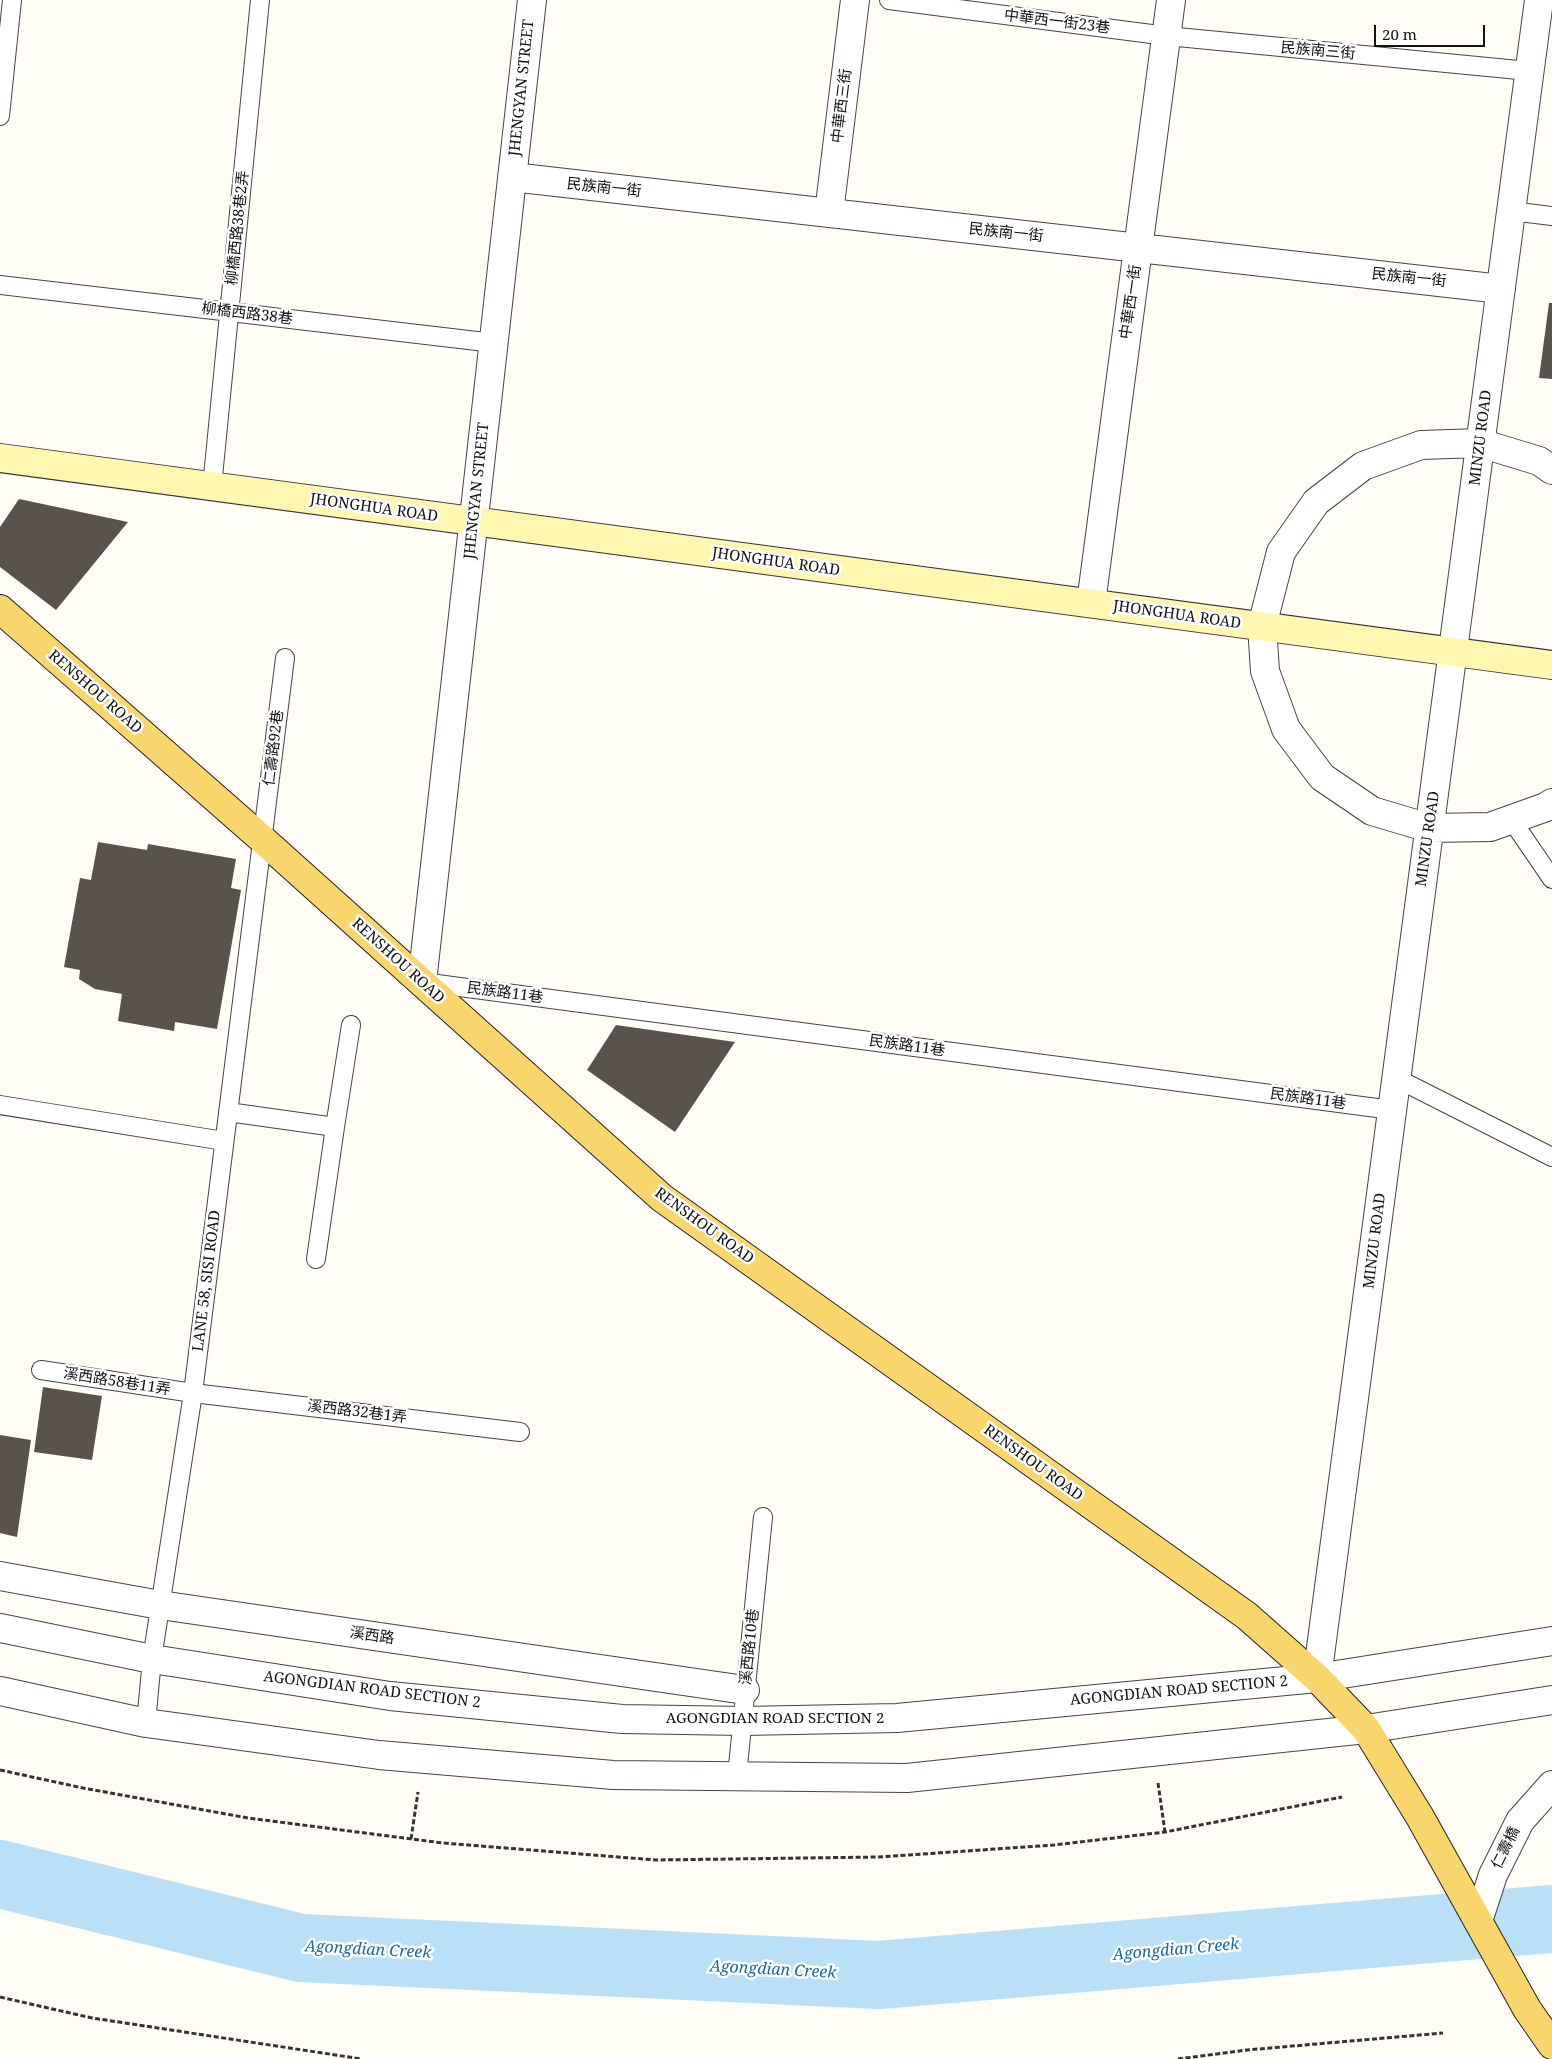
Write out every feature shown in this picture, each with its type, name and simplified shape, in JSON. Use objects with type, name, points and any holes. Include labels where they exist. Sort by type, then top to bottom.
[{"type":"main road","name":"JHONGHUA ROAD","points":[[0,458],[1552,665]]},
{"type":"main road","name":"RENSHOU ROAD","points":[[0,609],[262,838],[662,1198],[1248,1616],[1318,1678],[1366,1729],[1420,1817],[1478,1922]]},
{"type":"main road","points":[[1478,1922],[1527,2009],[1552,2045]]},
{"type":"street","name":"JHENGYAN STREET","points":[[422,982],[532,0]]},
{"type":"street","name":"中華西三街","points":[[828,213],[855,0]]},
{"type":"street","name":"中華西一街","points":[[1091,603],[1171,0]]},
{"type":"street","name":"MINZU ROAD","points":[[1318,1678],[1539,0]]},
{"type":"street","name":"民族南一街","points":[[512,177],[1501,289]]},
{"type":"street","points":[[1552,470],[1540,461],[1480,443],[1421,445],[1364,466],[1316,502],[1281,552],[1262,626],[1265,671],[1286,729],[1322,777],[1372,811],[1429,828],[1490,827],[1546,807],[1552,803]]},
{"type":"street","name":"溪西路","points":[[0,1576],[160,1605],[746,1690]]},
{"type":"street","name":"AGONGDIAN ROAD SECTION 2","points":[[0,1628],[152,1659],[400,1697],[622,1719],[897,1718],[1318,1678],[1552,1641]]},
{"type":"street","points":[[0,1691],[146,1723],[419,1759],[613,1775],[907,1778],[1366,1729],[1552,1700]]},
{"type":"street","name":"仁壽橋","points":[[1478,1922],[1493,1875],[1520,1821],[1552,1785]]},
{"type":"lane","points":[[0,116],[12,0]]},
{"type":"lane","name":"柳橋西路38巷2弄","points":[[212,486],[260,0]]},
{"type":"lane","name":"中華西一街23巷","points":[[889,0],[1166,36]]},
{"type":"lane","name":"民族南三街","points":[[1166,36],[1529,71]]},
{"type":"lane","points":[[1511,211],[1552,216]]},
{"type":"lane","name":"柳橋西路38巷","points":[[0,285],[494,343]]},
{"type":"lane","name":"仁壽路92巷","points":[[262,838],[285,658]]},
{"type":"lane","points":[[1511,820],[1552,879]]},
{"type":"lane","name":"LANE 58, SISI ROAD","points":[[146,1723],[152,1659],[193,1393],[262,838]]},
{"type":"lane","name":"民族路11巷","points":[[422,982],[1392,1110]]},
{"type":"lane","points":[[316,1259],[351,1025]]},
{"type":"lane","points":[[1396,1078],[1552,1157]]},
{"type":"lane","points":[[0,1105],[224,1141]]},
{"type":"lane","points":[[228,1112],[335,1127]]},
{"type":"lane","name":"溪西路58巷11弄","points":[[41,1370],[193,1393]]},
{"type":"lane","name":"溪西路32巷1弄","points":[[193,1393],[520,1432]]},
{"type":"lane","name":"溪西路10巷","points":[[737,1776],[763,1517]]},
{"type":"path","points":[[1155,1752],[1165,1832]]},
{"type":"path","points":[[411,1839],[419,1787],[419,1759]]},
{"type":"path","points":[[0,1770],[83,1788],[248,1818],[443,1843],[656,1860],[879,1857],[1054,1845],[1165,1832],[1342,1797]]},
{"type":"path","points":[[0,1997],[92,2018],[362,2059]]},
{"type":"path","points":[[1178,2059],[1247,2050],[1444,2033]]},
{"type":"building","points":[[1549,303],[1552,303],[1552,379],[1539,378]]},
{"type":"building","points":[[19,499],[128,522],[56,610],[0,567],[0,527]]},
{"type":"building","points":[[98,842],[147,850],[148,844],[236,859],[231,888],[241,890],[217,1029],[175,1022],[174,1031],[118,1021],[122,994],[95,989],[79,979],[80,970],[64,967],[80,878],[91,880]]},
{"type":"building","points":[[616,1025],[735,1042],[675,1132],[587,1070]]},
{"type":"building","points":[[43,1387],[102,1396],[92,1460],[34,1452]]},
{"type":"building","points":[[0,1435],[31,1440],[17,1537],[0,1533]]},
{"type":"waterway","name":"Agongdian Creek","points":[[0,1874],[301,1948],[879,1975],[1552,1919]]}]
